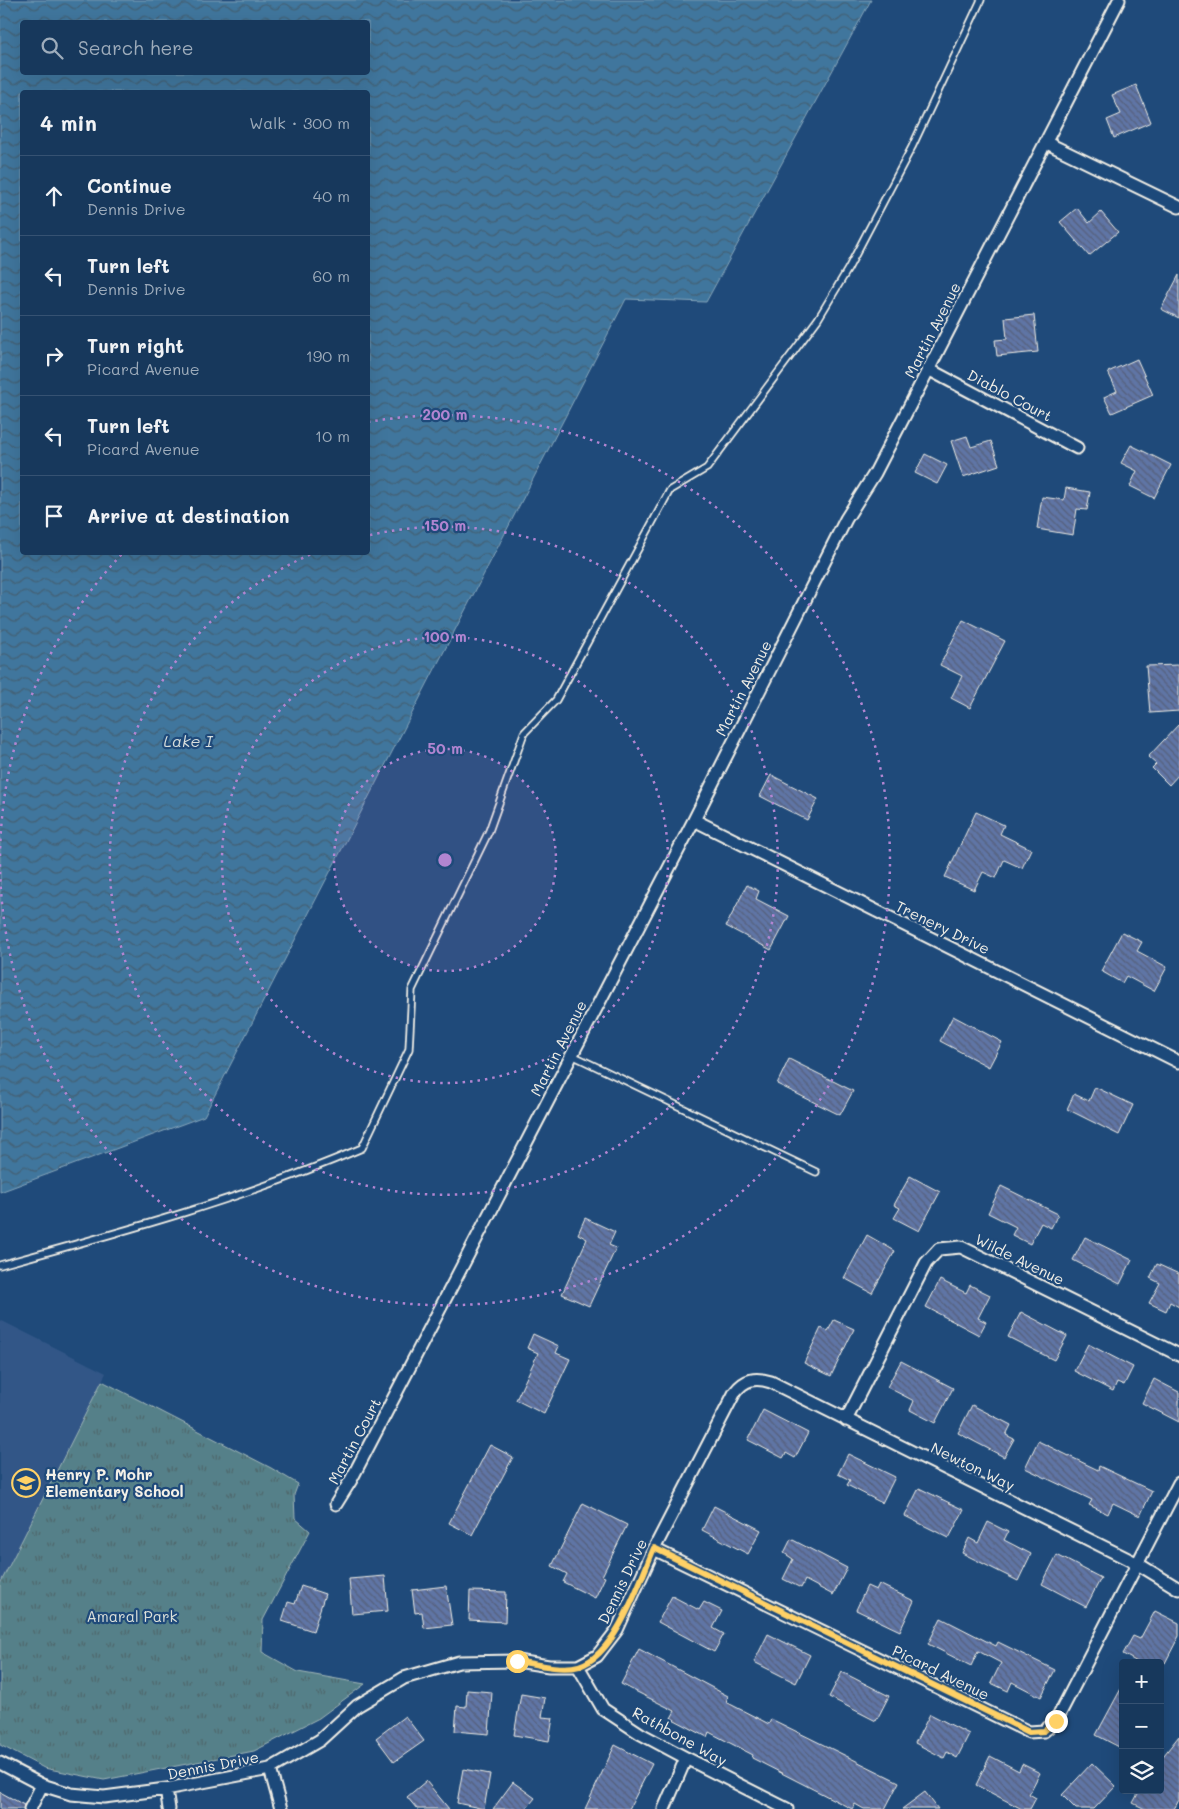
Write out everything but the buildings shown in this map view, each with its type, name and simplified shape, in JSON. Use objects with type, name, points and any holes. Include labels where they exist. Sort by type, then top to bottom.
[{"type":"street","name":"Martin Avenue","points":[[397,1392],[694,820],[846,519],[875,473],[1047,143],[1119,0]]},
{"type":"street","points":[[1047,143],[1179,207]]},
{"type":"street","name":"Diablo Court","points":[[928,370],[1077,448]]},
{"type":"street","name":"Trenery Drive","points":[[694,820],[1179,1062]]},
{"type":"street","name":"Wilde Avenue","points":[[846,1420],[926,1263],[939,1249],[961,1247],[1179,1355]]},
{"type":"street","name":"Newton Way","points":[[750,1379],[771,1382],[1138,1564],[1179,1589]]},
{"type":"street","name":"Dennis Drive","points":[[0,1763],[42,1785],[71,1794],[104,1797],[166,1789],[270,1769],[320,1740],[357,1706],[404,1678],[459,1662],[517,1661],[549,1666],[578,1666],[597,1656],[617,1630],[654,1548],[735,1392],[741,1384],[750,1379]]},
{"type":"street","name":"Martin Court","points":[[336,1504],[352,1480],[397,1392]]},
{"type":"street","points":[[1138,1564],[1179,1483]]},
{"type":"street","name":"Picard Avenue","points":[[654,1548],[1029,1732],[1044,1731],[1056,1721],[1138,1564]]},
{"type":"street","name":"Rathbone Way","points":[[578,1666],[603,1709],[641,1734],[787,1809]]},
{"type":"street","points":[[664,1809],[686,1758]]},
{"type":"street","points":[[270,1769],[281,1809]]},
{"type":"street","points":[[30,1809],[42,1785]]},
{"type":"street","points":[[166,1789],[169,1809]]},
{"type":"street","points":[[104,1797],[104,1809]]},
{"type":"lane","points":[[0,1265],[67,1247],[294,1177],[362,1148],[409,1049],[412,990],[489,831],[524,733],[556,700],[670,490],[707,468],[818,319],[848,269],[912,147],[981,0]]},
{"type":"lane","points":[[572,1055],[816,1172]]},
{"type":"shaded area","name":"Henry P. Mohr Elementary School","points":[[0,1320],[106,1373],[0,1584]]},
{"type":"green space","name":"Amaral Park","points":[[102,1381],[271,1468],[298,1484],[294,1495],[295,1518],[310,1531],[263,1620],[262,1652],[298,1672],[365,1684],[319,1718],[254,1751],[104,1780],[44,1768],[0,1745],[0,1584]]},
{"type":"water","name":"Lake I","points":[[0,0],[871,0],[706,302],[626,299],[204,1116],[0,1192]]},
{"type":"place","name":"Henry P. Mohr Elementary School","points":[[26,1483]]},
{"type":"route","points":[[517,1661],[549,1666],[578,1666],[597,1656],[617,1630],[654,1548],[1029,1732],[1044,1731],[1056,1721]]}]
